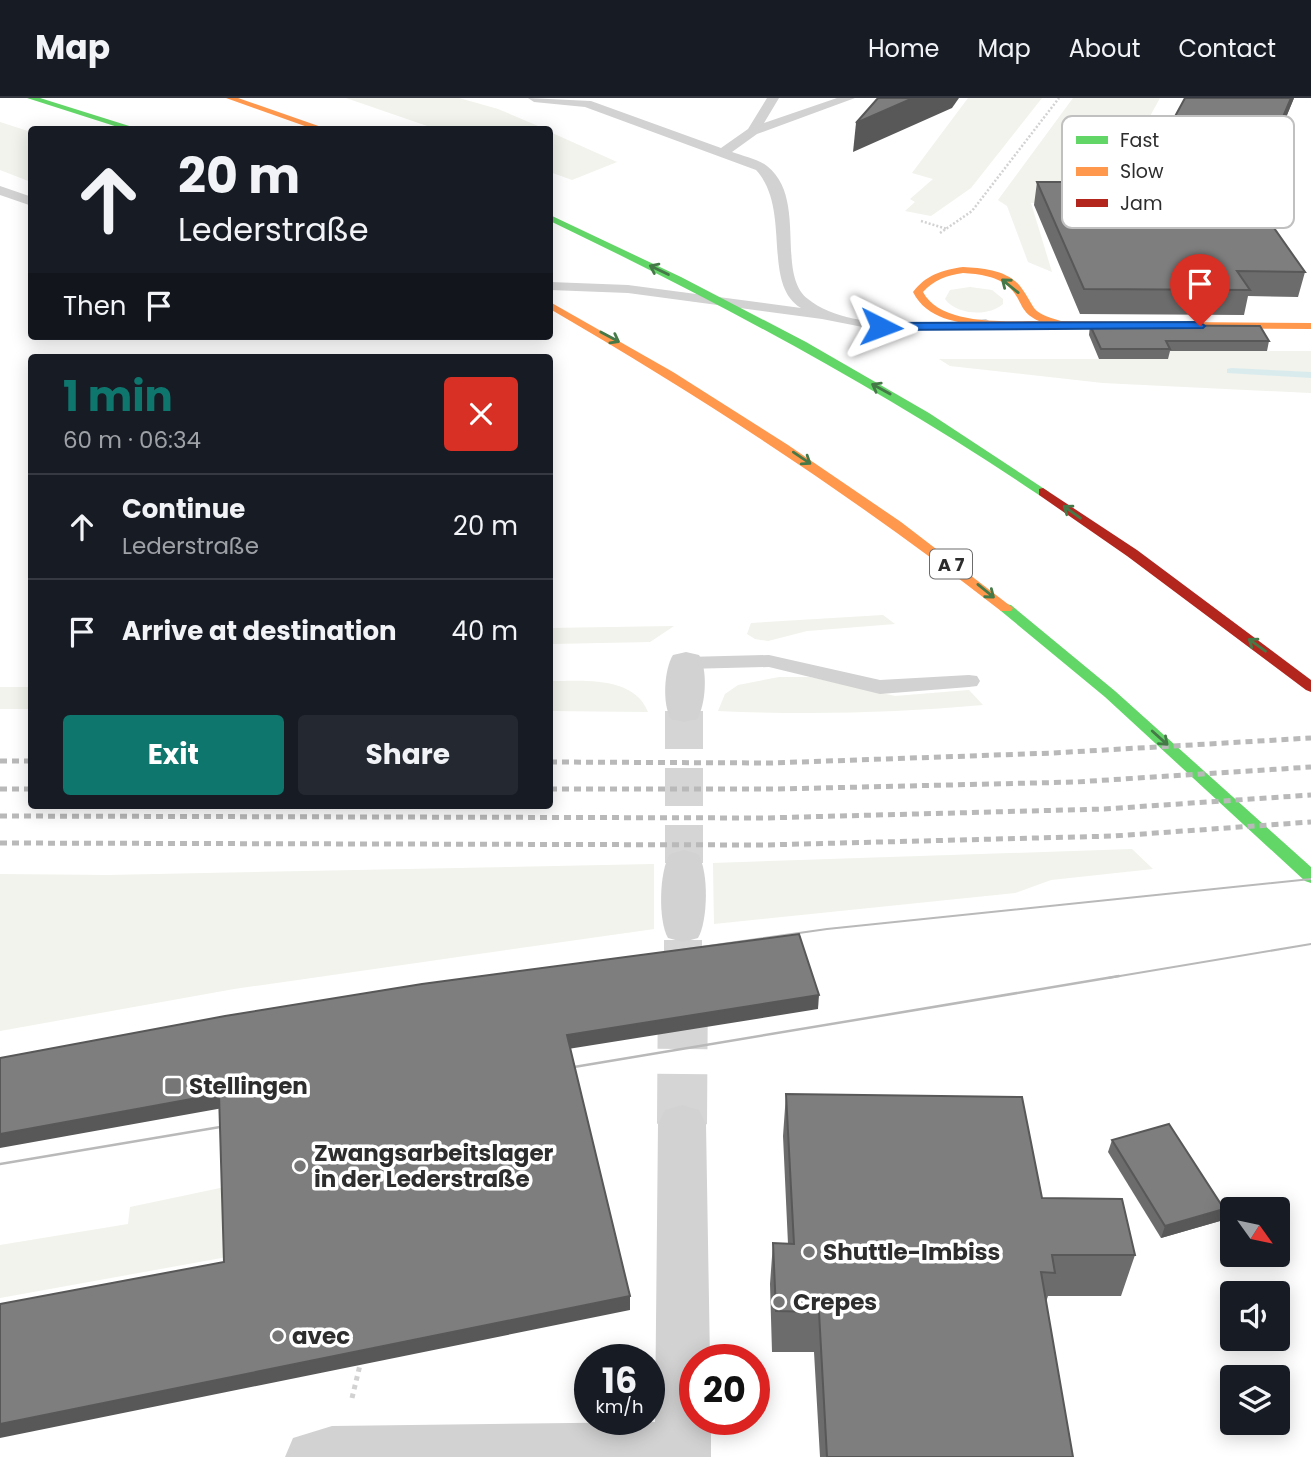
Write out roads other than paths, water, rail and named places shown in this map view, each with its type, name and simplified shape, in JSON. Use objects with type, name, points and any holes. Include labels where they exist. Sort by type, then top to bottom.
[{"type":"main road","points":[[31,98],[125,126]]},
{"type":"main road","points":[[230,98],[314,126]]},
{"type":"main road","points":[[553,219],[714,296],[897,398],[1060,504],[1311,687]]},
{"type":"main road","points":[[1062,325],[1031,312],[1015,286],[995,276],[967,272],[943,273],[924,281],[918,292],[921,301],[936,312],[986,324],[1062,325],[1311,326]]},
{"type":"main road","name":"A 7","points":[[553,307],[713,398],[895,522],[986,591],[1117,700],[1311,877]]},
{"type":"street","points":[[684,711],[686,663]]},
{"type":"street","points":[[684,864],[684,926]]},
{"type":"street","points":[[313,1457],[332,1453],[683,1453],[682,1124]]},
{"type":"lane","points":[[534,98],[583,101],[761,167],[774,180],[780,198],[789,283],[799,299],[832,317]]},
{"type":"lane","points":[[753,131],[773,98]]},
{"type":"lane","points":[[724,152],[753,131],[849,98]]},
{"type":"lane","points":[[0,190],[28,200]]},
{"type":"lane","points":[[0,198],[28,202]]},
{"type":"lane","points":[[553,286],[628,289],[900,328],[986,324]]},
{"type":"lane","points":[[686,663],[769,662],[880,687],[969,681]]},
{"type":"waterway","points":[[1231,371],[1311,375]]},
{"type":"tunnel","points":[[684,711],[684,864]]},
{"type":"tunnel","points":[[683,927],[683,976]]},
{"type":"tunnel","points":[[682,1124],[683,976]]},
{"type":"tram line","points":[[673,951],[827,929],[1311,879]]},
{"type":"tram line","points":[[1108,978],[1311,944]]},
{"type":"tram line","points":[[556,1070],[1119,976]]},
{"type":"tram line","points":[[0,1164],[238,1124]]},
{"type":"railway","points":[[553,762],[772,763],[1053,753],[1311,738]]},
{"type":"railway","points":[[0,761],[28,761]]},
{"type":"railway","points":[[553,789],[777,789],[1076,782],[1311,767]]},
{"type":"railway","points":[[0,789],[28,789]]},
{"type":"railway","points":[[0,816],[764,818],[1104,809],[1311,795]]},
{"type":"railway","points":[[0,843],[764,845],[1114,836],[1311,822]]},
{"type":"place","name":"Stellingen","points":[[173,1086]]},
{"type":"place","name":"Zwangsarbeitslager in der Lederstraße","points":[[300,1166]]},
{"type":"place","name":"Shuttle-Imbiss","points":[[809,1252]]},
{"type":"place","name":"Crepes","points":[[779,1302]]},
{"type":"place","name":"avec","points":[[278,1336]]}]
